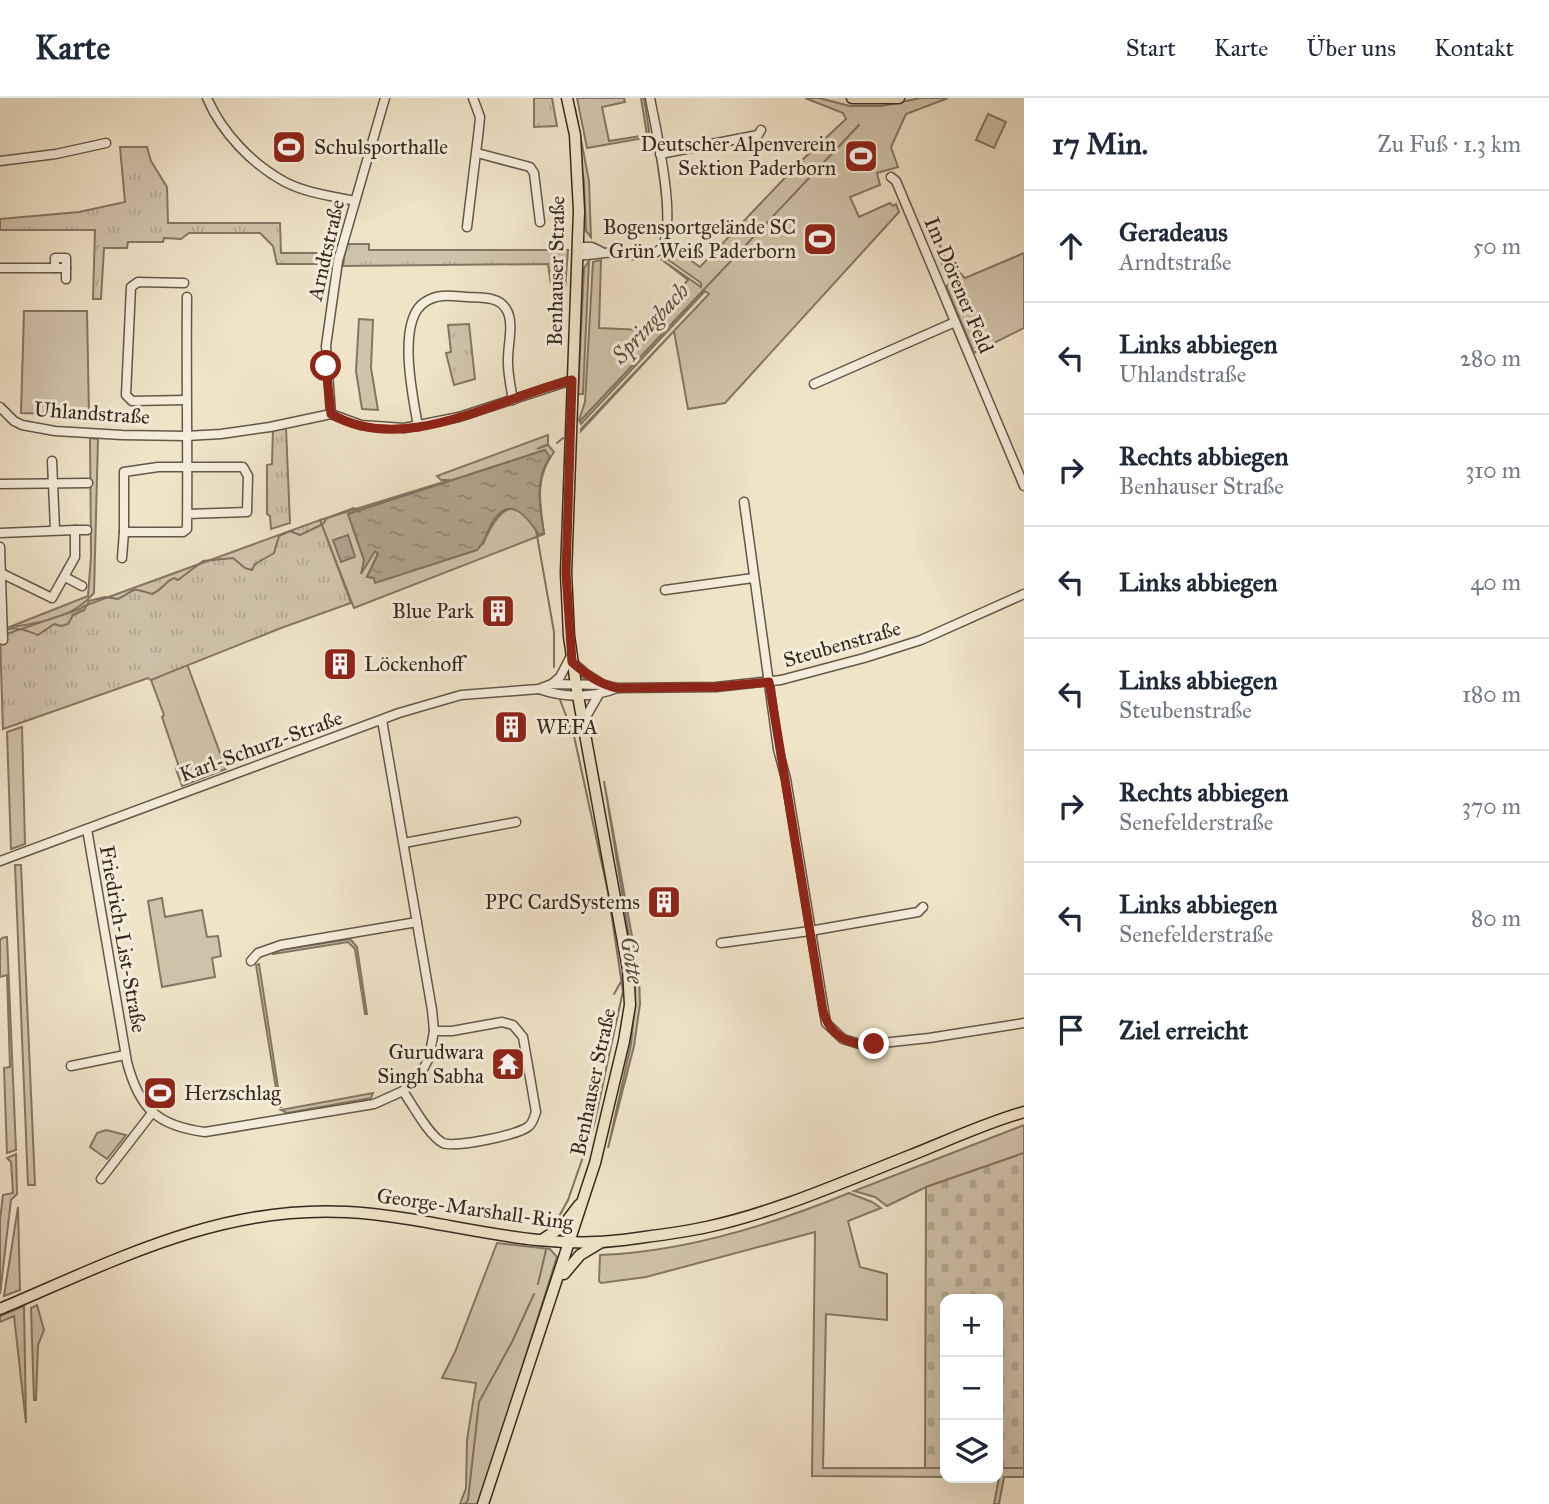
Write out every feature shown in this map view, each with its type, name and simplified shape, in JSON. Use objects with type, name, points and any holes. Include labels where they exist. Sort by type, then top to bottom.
[{"type":"main road","name":"Benhauser Straße","points":[[483,1504],[603,1136],[630,1005],[628,969],[572,659],[566,573],[578,251],[575,135],[567,98]]},
{"type":"main road","points":[[852,98],[899,98]]},
{"type":"main road","name":"George-Marshall-Ring","points":[[0,1308],[148,1245],[250,1217],[348,1212],[570,1242],[601,1242],[708,1227],[758,1212],[1024,1112]]},
{"type":"main road","points":[[541,1240],[563,1226],[584,1199]]},
{"type":"main road","points":[[557,1283],[575,1259],[601,1242]]},
{"type":"street","points":[[207,98],[233,138],[249,157],[263,167],[296,186],[355,201]]},
{"type":"street","name":"Arndtstraße","points":[[331,414],[326,366],[330,311],[338,261],[385,98]]},
{"type":"street","points":[[467,227],[480,117],[473,98]]},
{"type":"street","points":[[578,251],[592,247],[602,253],[651,254],[662,247],[667,237],[668,220],[660,153],[650,98]]},
{"type":"street","points":[[660,153],[758,135],[761,130]]},
{"type":"street","points":[[0,161],[56,154],[106,143]]},
{"type":"street","points":[[477,153],[530,167],[534,173],[540,222]]},
{"type":"street","name":"Im Dörener Feld","points":[[891,177],[896,181],[1024,486]]},
{"type":"street","points":[[0,268],[66,268],[66,279]]},
{"type":"street","name":"Uhlandstraße","points":[[184,283],[138,282],[131,287],[126,395],[132,401],[186,400]]},
{"type":"street","points":[[418,426],[409,376],[410,327],[419,306],[427,300],[443,295],[487,298],[505,307],[509,315],[508,362],[513,400]]},
{"type":"street","points":[[124,532],[186,532],[187,297]]},
{"type":"street","points":[[814,384],[955,322]]},
{"type":"street","points":[[331,414],[361,425],[383,428],[418,426],[459,417],[572,380]]},
{"type":"street","name":"Uhlandstraße","points":[[0,409],[14,421],[34,428],[122,435],[186,436],[261,429],[331,414]]},
{"type":"street","points":[[52,461],[55,529]]},
{"type":"street","points":[[122,558],[124,472],[158,467],[243,467],[248,476],[247,512],[187,514]]},
{"type":"street","points":[[0,484],[88,483]]},
{"type":"street","points":[[744,502],[769,682],[826,1023],[835,1034],[851,1043],[873,1045],[1024,1023]]},
{"type":"street","points":[[1,573],[52,598],[75,557],[75,530]]},
{"type":"street","points":[[0,533],[86,530]]},
{"type":"street","points":[[0,547],[3,634]]},
{"type":"street","points":[[65,577],[82,586]]},
{"type":"street","points":[[664,590],[754,578]]},
{"type":"street","name":"Steubenstraße","points":[[577,690],[605,685],[617,688],[716,687],[769,682],[864,658],[921,639],[1024,594]]},
{"type":"street","points":[[552,684],[572,659],[592,678],[605,685]]},
{"type":"street","name":"Karl-Schurz-Straße","points":[[0,860],[382,720],[461,695],[539,689],[552,684],[577,690]]},
{"type":"street","name":"Steubenstraße","points":[[577,690],[599,694],[617,688]]},
{"type":"street","name":"Karl-Schurz-Straße","points":[[539,689],[551,693],[577,690]]},
{"type":"street","points":[[583,722],[599,694]]},
{"type":"street","points":[[101,1180],[152,1113],[183,1129],[205,1132],[304,1114],[360,1108],[403,1091],[419,1075],[429,1058],[434,1031],[382,720]]},
{"type":"street","points":[[404,843],[516,822]]},
{"type":"street","name":"Friedrich-List-Straße","points":[[87,829],[125,1055],[137,1093],[152,1113]]},
{"type":"street","points":[[721,943],[918,912],[923,907]]},
{"type":"street","points":[[251,961],[258,953],[281,944],[417,922]]},
{"type":"street","points":[[403,1091],[432,1133],[444,1143],[458,1144],[520,1132],[530,1126],[534,1119],[536,1112],[523,1037],[513,1025],[502,1022],[452,1031],[434,1031]]},
{"type":"street","name":"Friedrich-List-Straße","points":[[71,1066],[125,1055]]},
{"type":"green space","points":[[534,98],[552,98],[557,126],[534,127]]},
{"type":"green space","points":[[577,98],[624,98],[625,102],[602,107],[609,141],[647,135],[641,98],[644,98],[650,137],[587,148]]},
{"type":"green space","points":[[805,98],[819,98],[850,106],[882,106],[920,98],[948,98],[906,114],[891,147],[898,167],[877,173],[880,185],[850,197],[859,217],[890,203],[893,206],[896,204],[899,212],[725,403],[688,409],[674,331],[581,431],[581,429],[709,294],[705,291],[581,424],[579,420],[585,402],[593,262],[601,260],[599,328],[642,330],[688,280],[661,259],[701,287],[701,283],[663,256],[671,246],[700,267],[800,162],[846,119],[843,113]]},
{"type":"green space","points":[[575,108],[589,181],[591,237],[586,231],[584,181],[572,109]]},
{"type":"green space","points":[[988,114],[1006,122],[994,148],[976,140]]},
{"type":"green space","points":[[120,147],[147,147],[151,161],[167,187],[168,223],[280,223],[281,253],[335,253],[333,264],[277,264],[273,246],[260,233],[189,233],[181,239],[128,242],[127,248],[104,248],[101,299],[93,299],[95,230],[0,230],[0,219],[79,212],[125,202]]},
{"type":"green space","points":[[930,234],[936,234],[945,258],[965,278],[1024,253],[1024,328],[974,353],[946,286],[950,284]]},
{"type":"green space","points":[[346,244],[369,244],[369,250],[568,250],[565,289],[552,292],[548,264],[343,266]]},
{"type":"green space","points":[[589,261],[583,394],[578,394],[584,268]]},
{"type":"green space","points":[[24,311],[87,311],[89,415],[21,413]]},
{"type":"green space","points":[[359,319],[373,320],[371,368],[378,410],[362,409],[356,371]]},
{"type":"green space","points":[[469,324],[475,379],[454,385],[446,353],[451,352],[448,325]]},
{"type":"green space","points":[[286,428],[290,523],[271,529],[270,516],[267,514],[267,465],[272,464],[273,429]]},
{"type":"green space","points":[[548,435],[548,444],[537,449],[548,445],[554,452],[541,480],[545,450],[348,514],[364,560],[362,571],[375,550],[378,553],[367,577],[374,578],[375,582],[483,544],[499,516],[512,508],[519,509],[526,515],[539,534],[543,532],[540,492],[544,534],[354,608],[320,520],[450,480],[441,480],[437,476]]},
{"type":"green space","points":[[90,438],[98,439],[94,593],[65,614],[7,628],[88,596],[91,556]]},
{"type":"green space","points":[[320,520],[351,603],[151,680],[148,678],[3,729],[0,636]]},
{"type":"green space","points":[[187,664],[226,769],[182,786],[176,769],[178,764],[162,717],[164,715],[151,680]]},
{"type":"green space","points":[[22,727],[25,844],[11,849],[7,732]]},
{"type":"green space","points":[[604,781],[639,975],[640,1004],[634,1046],[608,1148],[631,1044],[635,973]]},
{"type":"green space","points":[[15,865],[21,865],[35,1185],[28,1185]]},
{"type":"green space","points":[[162,898],[165,917],[202,910],[207,937],[218,936],[221,956],[212,958],[215,977],[162,987],[148,901]]},
{"type":"green space","points":[[7,937],[16,1150],[7,1153],[4,1068],[10,1067],[7,975],[0,977],[0,941]]},
{"type":"green space","points":[[350,939],[357,947],[367,1014],[355,949],[348,942],[273,954],[274,951]]},
{"type":"green space","points":[[259,964],[281,1107],[256,965]]},
{"type":"green space","points":[[373,1093],[371,1098],[287,1113],[281,1110]]},
{"type":"green space","points":[[1024,1125],[1024,1153],[926,1187],[887,1206],[875,1197],[854,1191]]},
{"type":"green space","points":[[106,1130],[126,1135],[107,1159],[90,1147],[97,1133]]},
{"type":"green space","points":[[1024,1153],[1024,1468],[1003,1468],[1003,1294],[940,1294],[940,1468],[925,1468],[926,1187]]},
{"type":"green space","points":[[16,1154],[17,1194],[11,1200],[0,1294],[0,1220],[3,1195],[13,1193],[11,1162],[7,1158]]},
{"type":"green space","points":[[849,1193],[881,1208],[848,1221],[860,1267],[887,1274],[887,1320],[826,1314],[823,1468],[940,1468],[940,1477],[812,1476],[815,1232],[646,1277],[601,1283],[599,1281],[600,1255],[696,1243],[789,1216]]},
{"type":"green space","points":[[18,1207],[20,1290],[4,1296]]},
{"type":"green space","points":[[497,1243],[550,1249],[557,1257],[479,1504],[460,1504],[466,1488],[467,1440],[476,1383],[442,1378],[455,1352]]},
{"type":"green space","points":[[37,1305],[44,1330],[38,1345],[34,1400],[31,1308]]},
{"type":"green space","points":[[24,1306],[26,1423],[14,1316],[0,1322],[0,1316]]},
{"type":"green space","points":[[1003,1468],[1024,1468],[1024,1477],[1004,1477],[1003,1482]]},
{"type":"green space","points":[[998,1483],[1003,1483],[999,1504],[994,1504]]},
{"type":"water","points":[[545,450],[550,457],[540,484],[544,533],[539,535],[519,512],[506,509],[493,521],[477,550],[375,583],[374,578],[367,577],[378,554],[375,551],[361,574],[364,560],[348,514]]},
{"type":"water","points":[[348,535],[355,557],[341,562],[333,540]]},
{"type":"waterway","name":"Springbach","points":[[580,421],[859,125]]},
{"type":"waterway","name":"Springbach","points":[[557,443],[563,438]]},
{"type":"waterway","name":"Springbach","points":[[7,630],[19,629],[38,635],[54,624],[68,624],[73,615],[84,610],[89,601],[105,597],[118,599],[134,590],[152,594],[174,578],[178,580],[203,561],[233,558],[252,570],[255,564],[274,553],[279,536],[290,531],[300,535],[323,524],[327,518],[354,508],[360,512]]},
{"type":"waterway","name":"Gotte","points":[[536,530],[554,632],[554,667]]},
{"type":"waterway","name":"Gotte","points":[[557,1220],[568,1200],[594,1125],[623,991],[608,892],[574,736],[560,700]]},
{"type":"waterway","points":[[614,994],[622,980]]},
{"type":"waterway","name":"Gotte","points":[[538,1284],[546,1250]]},
{"type":"waterway","name":"Gotte","points":[[465,1504],[468,1500],[479,1402],[512,1342],[534,1294]]},
{"type":"place","name":"Schulsporthalle","points":[[289,147]]},
{"type":"place","name":"Deutscher Alpenverein Sektion Paderborn","points":[[861,156]]},
{"type":"place","name":"Bogensportgelände SC Grün Weiß Paderborn","points":[[820,239]]},
{"type":"place","name":"Blue Park","points":[[498,611]]},
{"type":"place","name":"Löckenhoff","points":[[340,664]]},
{"type":"place","name":"WEFA","points":[[511,727]]},
{"type":"place","name":"PPC CardSystems","points":[[664,902]]},
{"type":"place","name":"Gurudwara Singh Sabha","points":[[508,1064]]},
{"type":"place","name":"Herzschlag","points":[[160,1093]]},
{"type":"route","points":[[326,366],[331,414],[347,422],[383,428],[431,425],[572,380],[566,573],[572,662],[592,678],[617,688],[716,687],[769,682],[778,750],[786,779],[826,1023],[835,1034],[851,1043],[874,1044]]}]
